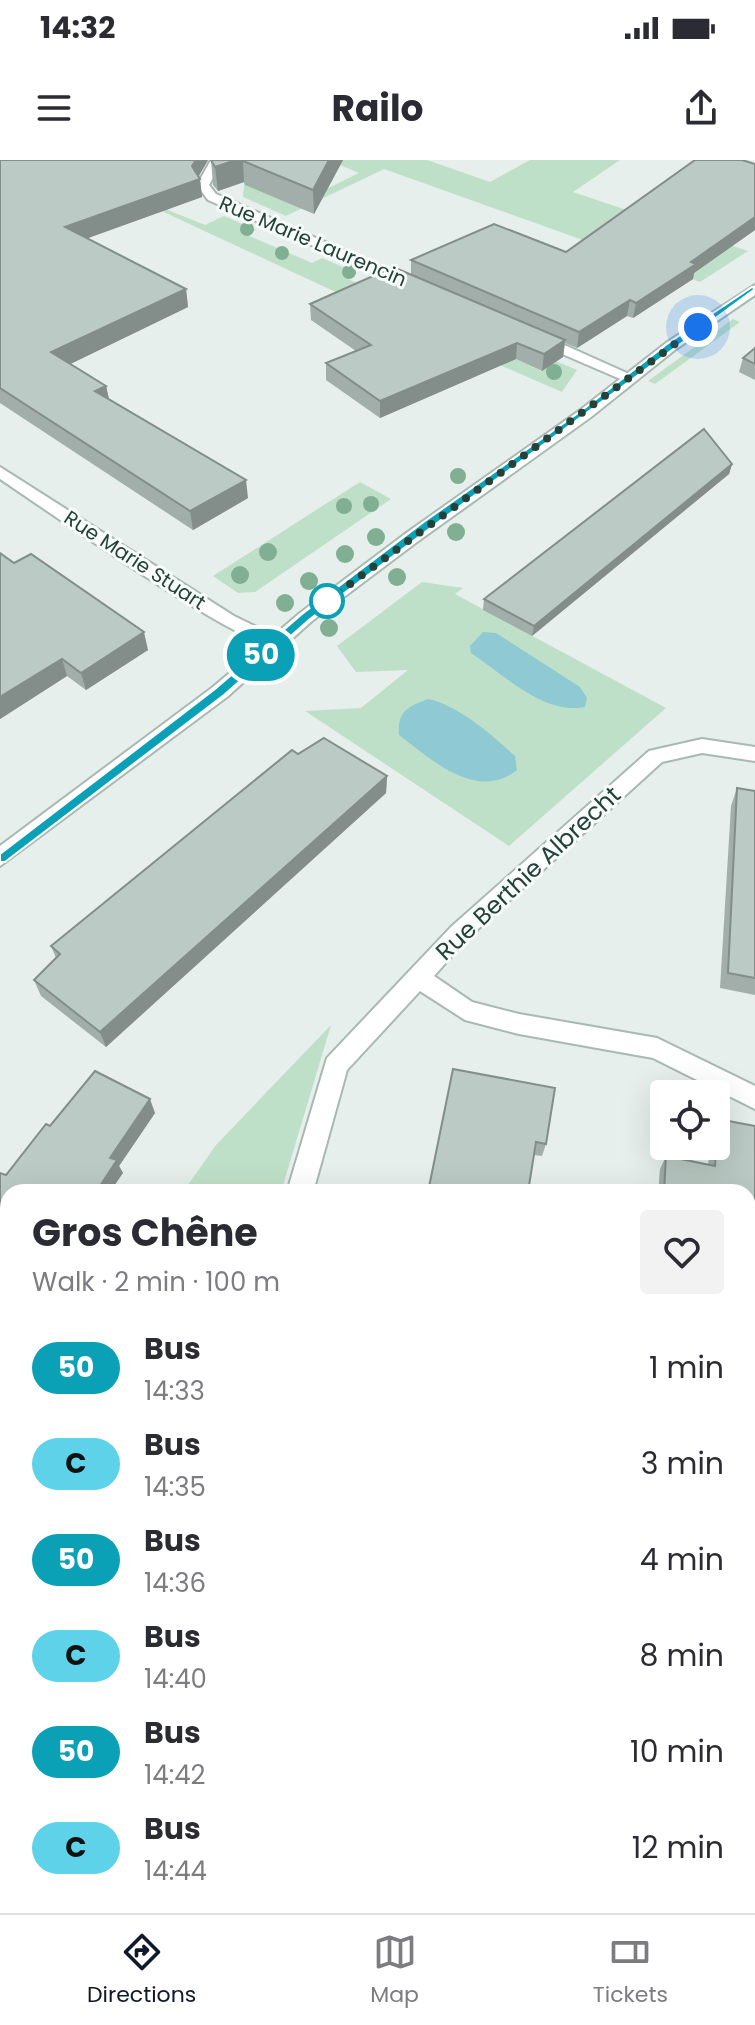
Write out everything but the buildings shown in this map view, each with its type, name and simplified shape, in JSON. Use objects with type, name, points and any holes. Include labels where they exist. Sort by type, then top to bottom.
[{"type":"street","name":"Rue Marie Laurencin","points":[[217,160],[203,185],[212,197],[420,287]]},
{"type":"street","points":[[0,858],[220,692],[274,643],[448,510],[755,289]]},
{"type":"street","points":[[522,331],[630,378]]},
{"type":"street","name":"Rue Marie Stuart","points":[[0,472],[227,620],[274,643]]},
{"type":"street","name":"Rue Berthie Albrecht","points":[[755,754],[702,746],[656,756],[459,933],[418,977],[465,1010],[519,1024],[657,1048],[755,1098]]},
{"type":"street","points":[[302,1184],[336,1065],[418,977]]},
{"type":"green space","points":[[328,160],[427,160],[490,182],[530,160],[620,160],[573,192],[748,251],[700,282],[384,169],[286,216],[243,197],[245,176],[314,195],[359,173]]},
{"type":"green space","points":[[108,186],[205,225],[224,216],[256,230],[247,235],[312,263],[322,258],[357,273],[348,279],[541,371],[556,361],[577,370],[562,392],[398,321]]},
{"type":"green space","points":[[733,319],[740,322],[655,384],[648,381]]},
{"type":"green space","points":[[360,482],[391,499],[255,592],[238,593],[213,576]]},
{"type":"green space","points":[[422,582],[463,588],[455,594],[666,708],[509,846],[305,711],[361,708],[408,670],[356,672],[337,646]]},
{"type":"green space","points":[[331,1025],[283,1184],[189,1184],[216,1145]]},
{"type":"water","points":[[483,632],[496,633],[580,687],[587,698],[585,707],[570,708],[540,699],[471,653],[470,646]]},
{"type":"water","points":[[428,699],[451,707],[485,730],[515,756],[517,770],[502,779],[486,782],[471,780],[440,765],[399,735],[400,721],[405,711]]},
{"type":"bus line","name":"50","points":[[0,858],[220,692],[306,617],[429,524],[585,414],[671,346],[755,289]]},
{"type":"route","points":[[327,601],[448,510],[585,414],[698,327]]}]
